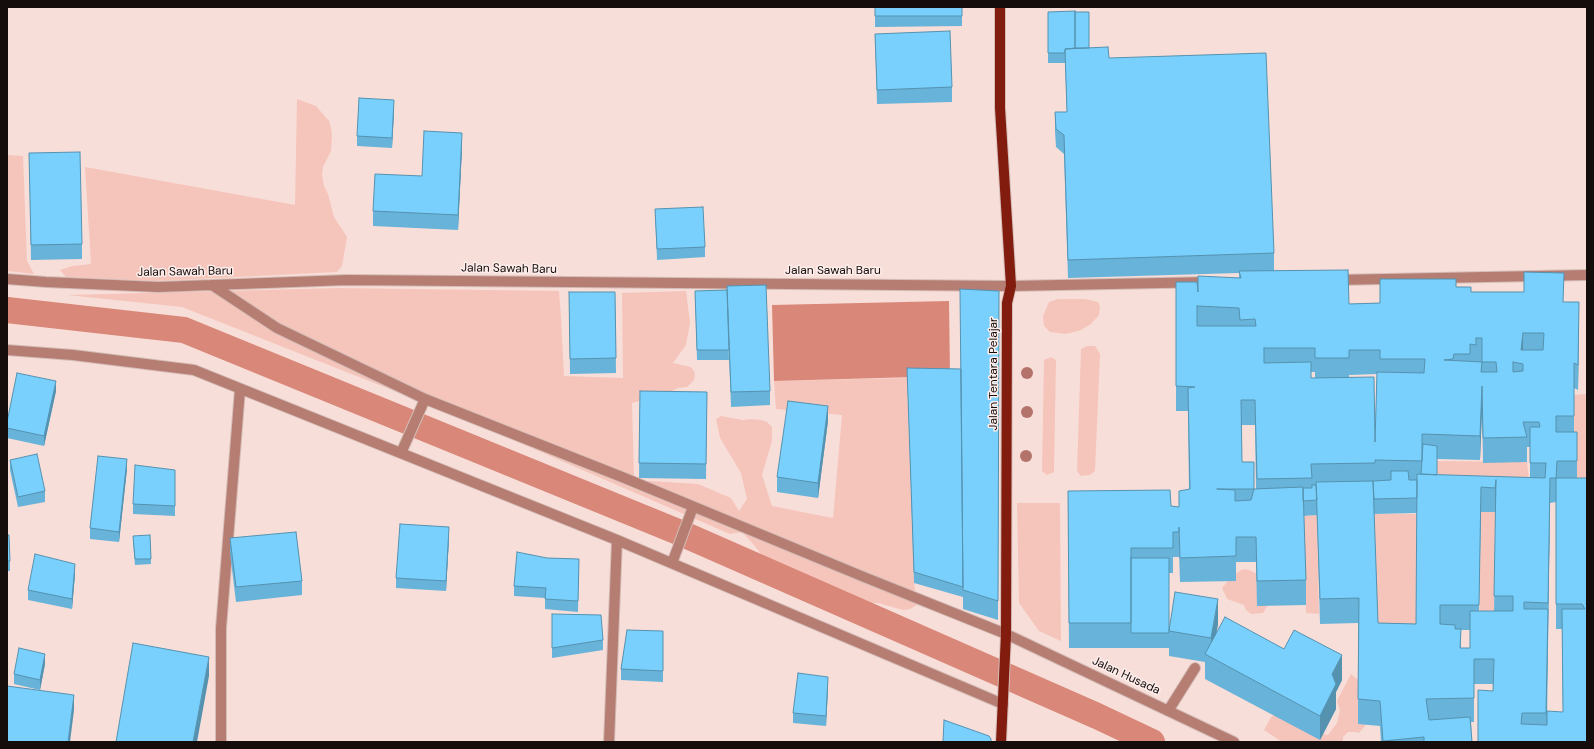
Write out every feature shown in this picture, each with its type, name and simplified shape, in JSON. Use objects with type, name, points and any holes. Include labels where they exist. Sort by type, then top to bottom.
[{"type":"main road","name":"Jalan Tentara Pelajar","points":[[1000,7],[1000,108],[1011,286],[1007,303],[1006,634],[1001,742]]},
{"type":"street","points":[[1324,280],[1587,275]]},
{"type":"street","name":"Jalan Sawah Baru","points":[[7,279],[158,287],[347,280],[1011,286],[1222,282]]},
{"type":"street","name":"Jalan Husada","points":[[212,285],[277,328],[425,398],[1006,634],[1234,742]]},
{"type":"street","points":[[7,350],[73,355],[194,370],[617,540],[1003,700]]},
{"type":"street","points":[[221,742],[221,628],[240,389]]},
{"type":"street","points":[[401,453],[425,398]]},
{"type":"street","points":[[672,563],[693,507]]},
{"type":"street","points":[[609,742],[617,540]]},
{"type":"street","points":[[1168,711],[1195,668]]},
{"type":"shaded area","points":[[297,99],[316,106],[329,121],[331,128],[331,151],[323,167],[322,174],[324,186],[328,194],[334,217],[347,237],[342,266],[337,272],[157,281],[66,277],[60,270],[72,266],[91,264],[85,167],[295,205]]},
{"type":"shaded area","points":[[7,155],[23,156],[27,261],[34,274],[7,271]]},
{"type":"shaded area","points":[[339,288],[559,291],[564,376],[623,378],[622,293],[686,291],[690,323],[686,345],[673,363],[691,367],[695,373],[694,380],[687,387],[678,388],[666,394],[632,403],[634,480],[698,484],[731,498],[739,511],[747,499],[741,473],[720,438],[716,419],[721,416],[743,420],[761,420],[767,422],[772,427],[772,441],[762,475],[772,506],[833,518],[842,415],[776,409],[774,381],[907,378],[914,583],[917,605],[910,609],[903,610],[878,603],[871,603],[843,596],[818,583],[784,573],[778,567],[766,561],[742,532],[730,534],[460,417],[182,307],[67,295]]},
{"type":"shaded area","points":[[1058,299],[1085,299],[1098,302],[1100,306],[1099,315],[1091,324],[1081,330],[1066,334],[1050,332],[1044,326],[1043,316],[1049,302]]},
{"type":"shaded area","points":[[949,301],[950,376],[774,381],[772,305]]},
{"type":"shaded area","points":[[1087,346],[1095,346],[1100,354],[1095,471],[1090,475],[1081,476],[1077,471],[1081,349]]},
{"type":"shaded area","points":[[1051,357],[1056,360],[1054,472],[1047,475],[1042,471],[1044,360]]},
{"type":"shaded area","points":[[1587,394],[1587,502],[1556,502],[1557,486],[1573,395]]},
{"type":"shaded area","points":[[1437,461],[1527,462],[1530,488],[1437,498]]},
{"type":"shaded area","points":[[1017,503],[1060,503],[1061,641],[1039,631],[1019,603]]},
{"type":"shaded area","points":[[1481,512],[1495,512],[1494,632],[1479,630]]},
{"type":"shaded area","points":[[1374,514],[1417,514],[1416,640],[1378,640]]},
{"type":"shaded area","points":[[1317,515],[1319,614],[1306,613],[1303,516]]},
{"type":"shaded area","points":[[1243,569],[1262,576],[1268,605],[1263,613],[1251,614],[1246,610],[1244,605],[1227,599],[1222,588],[1232,576]]},
{"type":"shaded area","points":[[1351,674],[1367,687],[1365,726],[1359,733],[1348,732],[1343,737],[1343,742],[1282,742],[1264,730],[1271,717],[1275,714],[1319,728],[1323,734],[1328,735],[1337,723],[1340,710],[1337,701]]},
{"type":"building","points":[[875,7],[962,7],[962,16],[875,16]]},
{"type":"building","points":[[1075,11],[1075,48],[1065,49],[1065,53],[1048,53],[1048,12]]},
{"type":"building","points":[[1075,12],[1089,12],[1089,48],[1075,48]]},
{"type":"building","points":[[950,31],[952,87],[877,90],[875,34]]},
{"type":"building","points":[[1108,47],[1109,58],[1266,53],[1274,253],[1068,260],[1064,135],[1056,129],[1055,112],[1067,112],[1065,49]]},
{"type":"building","points":[[359,98],[394,100],[392,138],[357,136]]},
{"type":"building","points":[[424,131],[462,133],[458,215],[373,211],[375,174],[422,176]]},
{"type":"building","points":[[80,152],[82,244],[31,245],[29,153]]},
{"type":"building","points":[[703,207],[705,247],[657,249],[655,209]]},
{"type":"building","points":[[1348,270],[1349,304],[1380,303],[1380,279],[1456,279],[1456,287],[1471,287],[1471,292],[1524,292],[1524,272],[1564,273],[1563,302],[1579,302],[1578,365],[1574,363],[1574,416],[1556,416],[1556,432],[1577,432],[1577,461],[1557,461],[1556,478],[1587,478],[1587,742],[1478,742],[1478,690],[1493,691],[1494,659],[1474,659],[1474,698],[1426,699],[1429,720],[1470,717],[1472,742],[1424,742],[1424,737],[1383,741],[1380,701],[1358,699],[1359,598],[1320,599],[1316,482],[1373,481],[1378,623],[1416,624],[1417,474],[1545,478],[1546,463],[1530,463],[1530,427],[1540,427],[1539,422],[1523,422],[1527,437],[1483,438],[1482,386],[1480,436],[1422,434],[1422,461],[1375,460],[1375,463],[1311,464],[1312,478],[1257,479],[1255,400],[1241,400],[1242,462],[1254,462],[1254,489],[1303,487],[1306,580],[1257,581],[1256,537],[1236,537],[1236,556],[1180,558],[1179,527],[1179,532],[1173,532],[1173,548],[1131,548],[1131,623],[1069,623],[1068,491],[1170,490],[1171,506],[1179,507],[1179,491],[1190,489],[1188,388],[1195,387],[1176,386],[1176,282],[1197,282],[1198,292],[1198,276],[1241,278],[1239,271]],"holes":[[[1197,306],[1239,308],[1240,320],[1255,319],[1256,326],[1197,326]],[[1523,333],[1544,333],[1543,350],[1521,350]],[[1476,338],[1482,338],[1482,362],[1444,360],[1453,359],[1454,354],[1470,354],[1470,344],[1476,345]],[[1264,348],[1315,348],[1315,358],[1349,358],[1349,350],[1380,350],[1380,359],[1425,359],[1424,373],[1377,372],[1375,442],[1374,377],[1311,378],[1311,362],[1264,363]],[[1482,362],[1496,362],[1497,372],[1481,372]],[[1513,362],[1523,364],[1523,371],[1513,372]],[[1550,478],[1556,478],[1556,604],[1582,604],[1585,609],[1562,609],[1563,712],[1547,711],[1547,725],[1521,724],[1522,713],[1546,713],[1548,609],[1524,609],[1524,602],[1548,603]],[[1496,480],[1494,596],[1513,596],[1513,611],[1470,611],[1470,648],[1460,648],[1461,629],[1455,629],[1455,625],[1440,624],[1440,605],[1479,605],[1481,487],[1495,488]],[[1217,489],[1254,489],[1251,500],[1235,501],[1235,490]]]},
{"type":"building","points":[[766,285],[770,391],[731,392],[727,286]]},
{"type":"building","points":[[960,289],[999,291],[998,601],[963,590]]},
{"type":"building","points":[[727,290],[729,350],[697,350],[695,291]]},
{"type":"building","points":[[569,292],[615,292],[616,358],[570,359]]},
{"type":"building","points":[[907,368],[961,369],[963,587],[914,572]]},
{"type":"building","points":[[17,373],[56,381],[44,436],[7,428]]},
{"type":"building","points":[[640,391],[707,392],[706,464],[639,463]]},
{"type":"building","points":[[788,401],[828,406],[818,483],[777,477]]},
{"type":"building","points":[[1423,444],[1437,446],[1437,475],[1421,474]]},
{"type":"building","points":[[37,454],[45,491],[18,497],[10,460]]},
{"type":"building","points":[[98,456],[127,459],[119,532],[90,528]]},
{"type":"building","points":[[135,465],[175,470],[175,506],[133,504]]},
{"type":"building","points":[[1391,471],[1408,471],[1409,480],[1417,480],[1417,498],[1374,499],[1373,481],[1391,480]]},
{"type":"building","points":[[1312,485],[1316,485],[1317,500],[1303,501],[1303,488],[1312,488]]},
{"type":"building","points":[[400,524],[449,527],[446,581],[396,578]]},
{"type":"building","points":[[296,532],[302,581],[236,587],[230,538]]},
{"type":"building","points":[[7,535],[9,535],[10,561],[7,561]]},
{"type":"building","points":[[150,535],[151,559],[135,559],[133,536]]},
{"type":"building","points":[[517,552],[547,558],[579,559],[578,601],[545,599],[546,588],[514,586]]},
{"type":"building","points":[[35,554],[75,564],[72,599],[28,590]]},
{"type":"building","points":[[1131,558],[1169,558],[1169,633],[1131,633]]},
{"type":"building","points":[[1175,592],[1218,599],[1211,638],[1169,631]]},
{"type":"building","points":[[552,614],[601,615],[603,640],[552,648]]},
{"type":"building","points":[[1225,617],[1284,649],[1294,630],[1342,655],[1332,674],[1336,684],[1320,716],[1205,654]]},
{"type":"building","points":[[627,630],[663,631],[663,671],[621,669]]},
{"type":"building","points":[[133,643],[209,657],[193,742],[116,742]]},
{"type":"building","points":[[19,648],[45,654],[40,680],[14,674]]},
{"type":"building","points":[[798,673],[828,677],[826,716],[793,713]]},
{"type":"building","points":[[7,686],[74,695],[68,742],[7,742]]},
{"type":"building","points":[[944,720],[989,736],[991,742],[943,742]]},
{"type":"waterway","points":[[7,310],[184,330],[683,534],[1097,716],[1152,742]]}]
